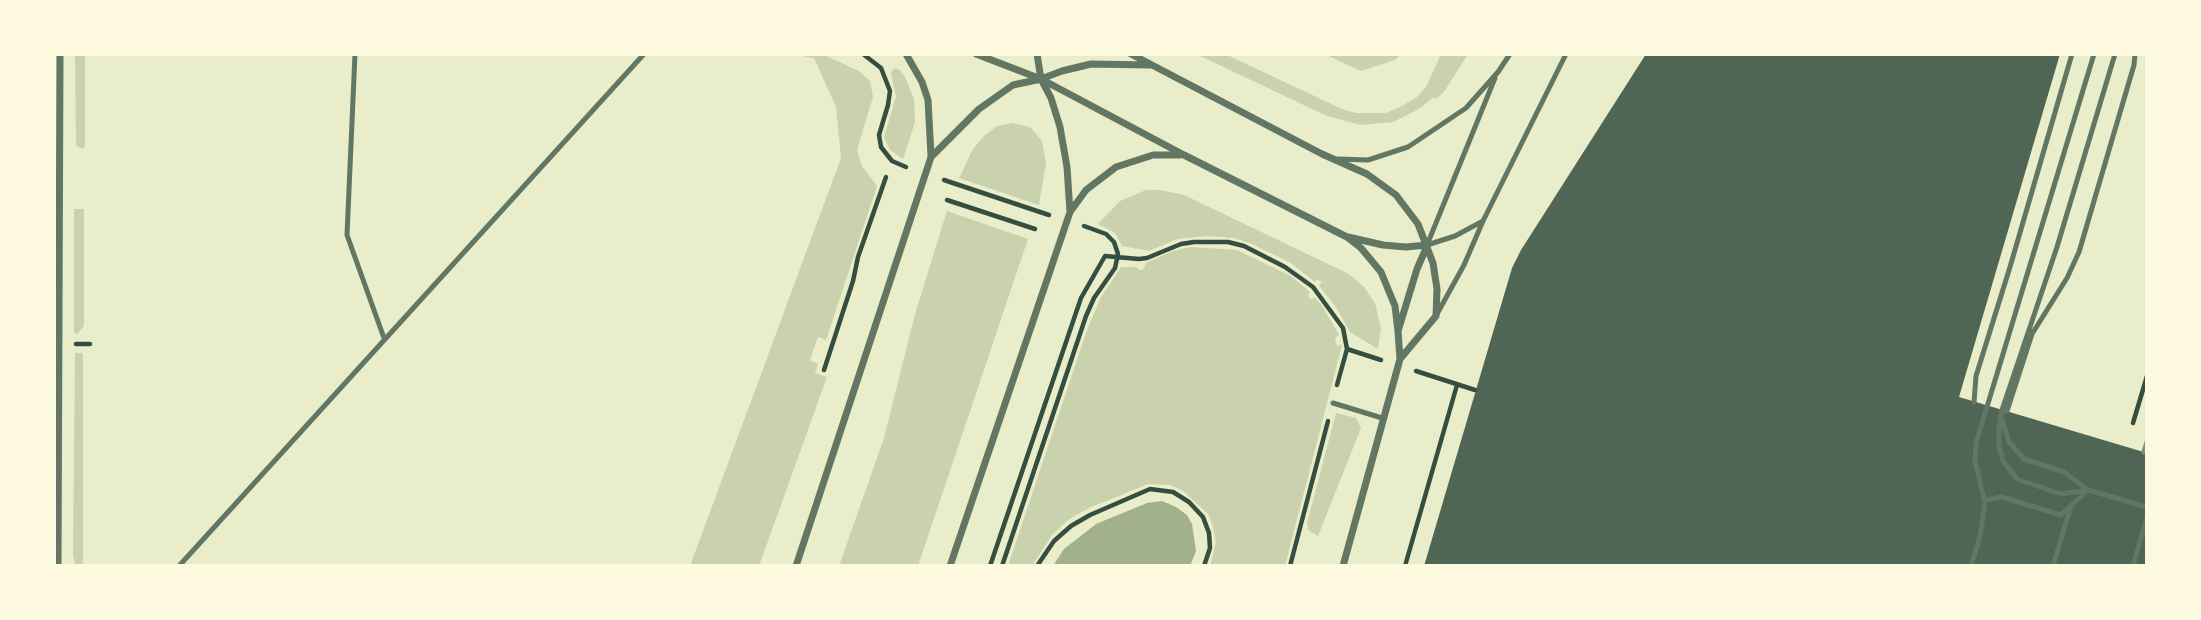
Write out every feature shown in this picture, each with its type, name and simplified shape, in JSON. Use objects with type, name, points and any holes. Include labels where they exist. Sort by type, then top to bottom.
[{"type":"street","points":[[58,566],[60,54]]},
{"type":"street","points":[[796,566],[931,157],[928,100],[922,82],[906,54]]},
{"type":"street","points":[[976,54],[1041,79],[1347,237],[1361,248],[1381,272],[1395,306],[1400,359],[1343,566]]},
{"type":"street","points":[[1037,54],[1041,79],[1051,97],[1060,127],[1068,177],[1070,212]]},
{"type":"street","points":[[1131,54],[1322,154],[1367,174],[1396,195],[1418,224],[1436,274],[1436,316],[1400,359]]},
{"type":"street","points":[[931,157],[979,109],[1013,85],[1091,64],[1150,65]]},
{"type":"street","points":[[950,566],[1070,212],[1093,183],[1126,162],[1153,155],[1184,155]]},
{"type":"street","points":[[1347,237],[1383,245],[1427,245]]},
{"type":"street","points":[[1398,331],[1427,245]]},
{"type":"lane","points":[[355,54],[347,235],[384,338]]},
{"type":"lane","points":[[179,566],[644,54]]},
{"type":"lane","points":[[1322,154],[1346,161],[1368,160],[1408,147],[1459,113],[1478,96],[1510,54]]},
{"type":"lane","points":[[1436,316],[1464,265],[1566,54]]},
{"type":"lane","points":[[1974,402],[1976,376],[2072,54]]},
{"type":"lane","points":[[1971,566],[1985,500],[1975,452],[2094,54]]},
{"type":"lane","points":[[2115,54],[2002,421],[2006,436],[2020,455],[2029,461],[2064,472],[2088,490],[2147,507]]},
{"type":"lane","points":[[2088,490],[2061,494],[2017,480],[2003,461],[1999,447],[2005,411],[2032,334],[2067,278],[2079,252],[2136,54]]},
{"type":"lane","points":[[1427,245],[1498,72]]},
{"type":"lane","points":[[1427,245],[1455,236],[1483,221]]},
{"type":"lane","points":[[1333,403],[1382,418]]},
{"type":"lane","points":[[1985,500],[2002,497],[2061,515],[2088,490]]},
{"type":"lane","points":[[2053,566],[2071,506]]},
{"type":"lane","points":[[2133,566],[2147,517]]},
{"type":"path","points":[[863,54],[881,68],[890,91],[879,135],[881,147],[892,161],[904,166]]},
{"type":"path","points":[[824,370],[853,281],[858,257],[886,177]]},
{"type":"path","points":[[954,183],[1040,212]]},
{"type":"path","points":[[947,200],[1035,229]]},
{"type":"path","points":[[1002,566],[1086,316],[1094,298],[1115,268],[1116,246],[1112,239],[1091,229]]},
{"type":"path","points":[[990,566],[1081,299],[1105,256],[1147,258],[1168,248],[1194,242],[1228,242],[1258,252],[1301,277],[1313,287],[1333,312],[1347,340],[1348,349],[1290,566]]},
{"type":"path","points":[[2133,424],[2147,376]]},
{"type":"path","points":[[1405,566],[1457,385]]},
{"type":"path","points":[[1038,566],[1054,541],[1071,526],[1090,514],[1150,489],[1173,492],[1189,502],[1203,517],[1209,533],[1210,548],[1204,566]]},
{"type":"shaded area","points":[[75,54],[85,54],[83,149],[76,146]]},
{"type":"shaded area","points":[[790,54],[822,54],[859,71],[870,81],[873,97],[857,150],[862,166],[877,186],[826,340],[818,337],[810,360],[818,364],[815,373],[827,377],[759,566],[690,566],[841,158],[836,107],[814,58]]},
{"type":"shaded area","points":[[1196,54],[1225,54],[1342,109],[1356,113],[1386,113],[1417,97],[1426,87],[1441,54],[1468,54],[1444,92],[1436,99],[1434,97],[1419,109],[1393,122],[1361,125],[1327,116]]},
{"type":"shaded area","points":[[1324,54],[1401,54],[1395,60],[1361,71]]},
{"type":"shaded area","points":[[894,68],[900,70],[905,77],[914,99],[915,122],[903,159],[890,150],[884,137],[896,97],[891,73]]},
{"type":"shaded area","points":[[1012,123],[1030,127],[1042,141],[1046,163],[1039,205],[959,178],[973,149],[984,136],[997,126]]},
{"type":"shaded area","points":[[1146,190],[1184,195],[1349,274],[1364,287],[1375,303],[1381,328],[1378,349],[1350,332],[1336,307],[1319,286],[1322,282],[1316,279],[1315,282],[1291,263],[1252,244],[1234,238],[1208,236],[1177,239],[1149,251],[1122,246],[1115,233],[1098,224],[1120,201]]},
{"type":"shaded area","points":[[74,209],[84,209],[84,326],[77,334],[74,333]]},
{"type":"shaded area","points":[[947,211],[1028,239],[918,566],[839,566],[884,438],[915,314]]},
{"type":"shaded area","points":[[1191,247],[1237,250],[1291,276],[1310,292],[1310,299],[1315,298],[1321,304],[1339,335],[1335,338],[1337,346],[1342,345],[1285,566],[1210,566],[1216,542],[1208,514],[1182,490],[1170,485],[1148,484],[1089,508],[1068,520],[1052,535],[1032,566],[1008,566],[1087,330],[1101,297],[1121,267],[1137,267],[1143,270],[1146,263],[1173,251]]},
{"type":"shaded area","points":[[75,353],[82,353],[83,357],[83,566],[76,566],[73,556]]},
{"type":"shaded area","points":[[1336,413],[1356,418],[1361,428],[1318,536],[1308,530],[1307,523]]},
{"type":"shaded area","points":[[1162,501],[1187,515],[1192,524],[1196,551],[1190,566],[1053,566],[1064,549],[1096,524],[1147,503]]},
{"type":"building","points":[[1646,54],[2060,54],[1959,397],[2147,453],[2147,566],[1424,566],[1512,268]]},
{"type":"railway","points":[[2144,452],[2147,442]]}]
